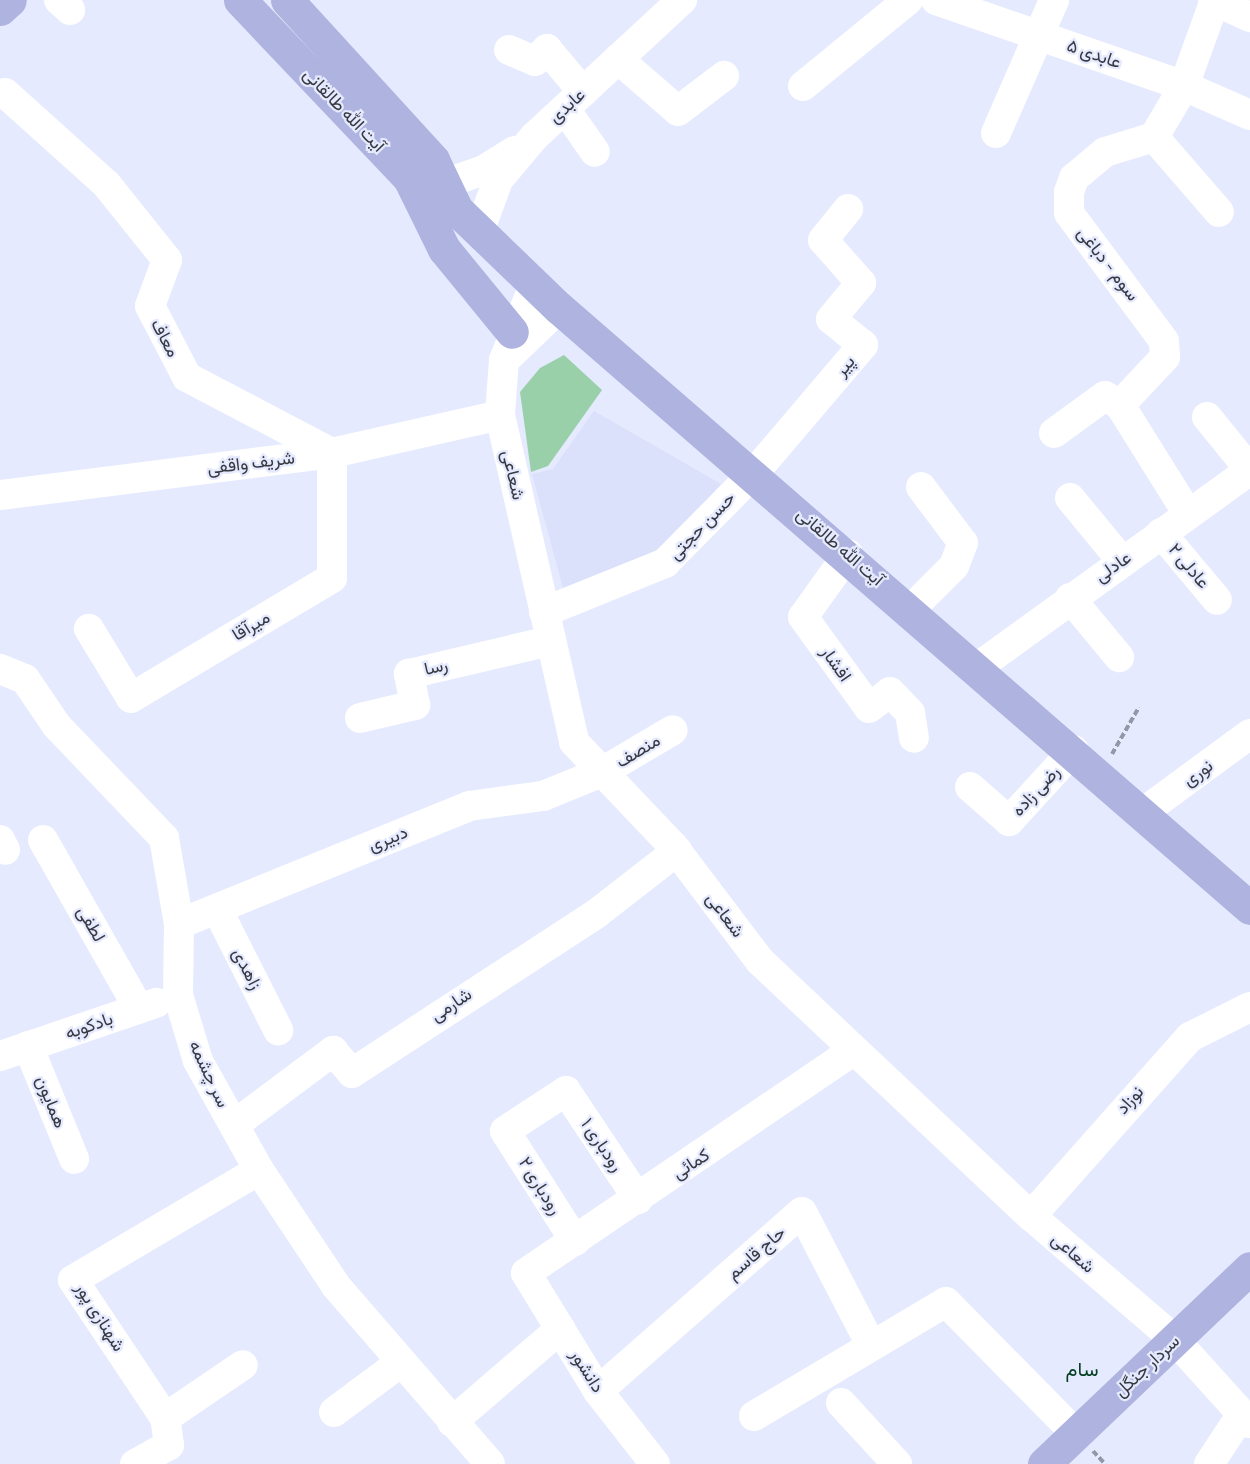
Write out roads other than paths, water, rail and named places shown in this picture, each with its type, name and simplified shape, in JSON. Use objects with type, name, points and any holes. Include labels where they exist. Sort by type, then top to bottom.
[{"type":"main road","points":[[0,9],[10,0]]},
{"type":"main road","name":"آیت الله طالقانی","points":[[240,0],[409,178],[460,208]]},
{"type":"main road","name":"آیت الله طالقانی","points":[[287,0],[433,160],[460,208],[534,285],[755,472],[1238,890],[1250,908]]},
{"type":"main road","points":[[303,67],[327,44]]},
{"type":"main road","points":[[409,178],[444,249],[508,346]]},
{"type":"main road","name":"سردار جنگل","points":[[1044,1464],[1250,1268]]},
{"type":"street","name":"عابدی","points":[[460,208],[498,180],[534,137],[682,0]]},
{"type":"street","points":[[803,86],[908,0]]},
{"type":"street","name":"عابدی ۵","points":[[936,0],[1184,86],[1250,115]]},
{"type":"street","points":[[996,133],[1054,0]]},
{"type":"street","points":[[1219,212],[1154,137],[1184,86],[1214,0],[1250,17]]},
{"type":"street","points":[[509,50],[535,61],[547,49],[574,100],[595,152]]},
{"type":"street","points":[[618,59],[678,111],[724,76]]},
{"type":"street","name":"معاف","points":[[5,93],[107,185],[167,260],[150,306],[187,377],[332,453]]},
{"type":"street","points":[[460,208],[484,170],[534,137]]},
{"type":"street","name":"سوم - دباغی","points":[[1120,405],[1165,357],[1164,341],[1069,213],[1069,192],[1074,178],[1105,152],[1154,137]]},
{"type":"street","name":"پیر","points":[[755,472],[863,345],[831,319],[861,283],[823,240],[848,209]]},
{"type":"street","points":[[508,346],[534,285]]},
{"type":"street","points":[[508,346],[559,308]]},
{"type":"street","name":"شعاعی","points":[[508,346],[500,415],[574,742],[677,851],[760,961],[853,1051],[1031,1216],[1175,1340],[1246,1418]]},
{"type":"street","points":[[1054,432],[1105,396],[1120,405],[1188,514]]},
{"type":"street","name":"شریف واقفی","points":[[0,495],[332,453],[500,415]]},
{"type":"street","points":[[1207,417],[1250,470]]},
{"type":"street","name":"میرآقا","points":[[89,629],[131,698],[332,578],[332,453]]},
{"type":"street","name":"عادلی","points":[[978,667],[1070,598],[1250,470]]},
{"type":"street","name":"حسن حجتی","points":[[547,626],[665,563],[755,472]]},
{"type":"street","points":[[911,609],[954,566],[963,543],[921,487]]},
{"type":"street","points":[[1070,498],[1122,561]]},
{"type":"street","name":"عادلی ۲","points":[[1161,533],[1217,600]]},
{"type":"street","name":"افشار","points":[[848,554],[803,616],[869,708],[890,692],[910,713],[914,738]]},
{"type":"street","points":[[1070,598],[1119,657]]},
{"type":"street","name":"رسا","points":[[360,718],[415,705],[409,674],[547,626]]},
{"type":"street","name":"سر چشمه","points":[[0,669],[25,679],[57,726],[164,838],[179,924],[178,995],[198,1061],[259,1170],[336,1287],[490,1464]]},
{"type":"street","name":"منصف","points":[[602,772],[673,730]]},
{"type":"street","name":"نوری","points":[[1145,811],[1250,734]]},
{"type":"street","name":"رضی زاده","points":[[970,787],[1009,821],[1074,750]]},
{"type":"street","name":"دبیری","points":[[179,924],[469,806],[543,796],[602,772]]},
{"type":"street","name":"لطفی","points":[[43,840],[139,1009]]},
{"type":"street","name":"شارمی","points":[[234,1125],[333,1051],[352,1073],[596,914],[677,851]]},
{"type":"street","name":"زاهدی","points":[[217,909],[278,1030]]},
{"type":"street","name":"بادکوبه","points":[[0,1056],[178,995]]},
{"type":"street","name":"نوزاد","points":[[1031,1216],[1190,1037],[1250,1007]]},
{"type":"street","name":"همایون","points":[[28,1046],[74,1159]]},
{"type":"street","name":"کمائی","points":[[526,1273],[853,1051]]},
{"type":"street","name":"رودباری ۱","points":[[566,1091],[638,1199]]},
{"type":"street","name":"رودباری ۲","points":[[566,1091],[505,1131],[574,1241]]},
{"type":"street","name":"شهنازی پور","points":[[165,1418],[73,1280],[259,1170]]},
{"type":"street","name":"حاج قاسم","points":[[598,1390],[802,1212],[870,1343]]},
{"type":"street","name":"دانشور","points":[[526,1273],[598,1390],[655,1464]]},
{"type":"street","points":[[754,1416],[870,1343],[946,1302],[1075,1433]]},
{"type":"street","points":[[452,1422],[560,1329]]},
{"type":"street","points":[[334,1412],[401,1362]]},
{"type":"street","points":[[135,1464],[169,1445],[165,1418],[243,1365]]},
{"type":"street","points":[[841,1404],[897,1464]]},
{"type":"street","points":[[1209,1464],[1246,1418]]},
{"type":"district","name":"سام","points":[[1082,1369]]}]
